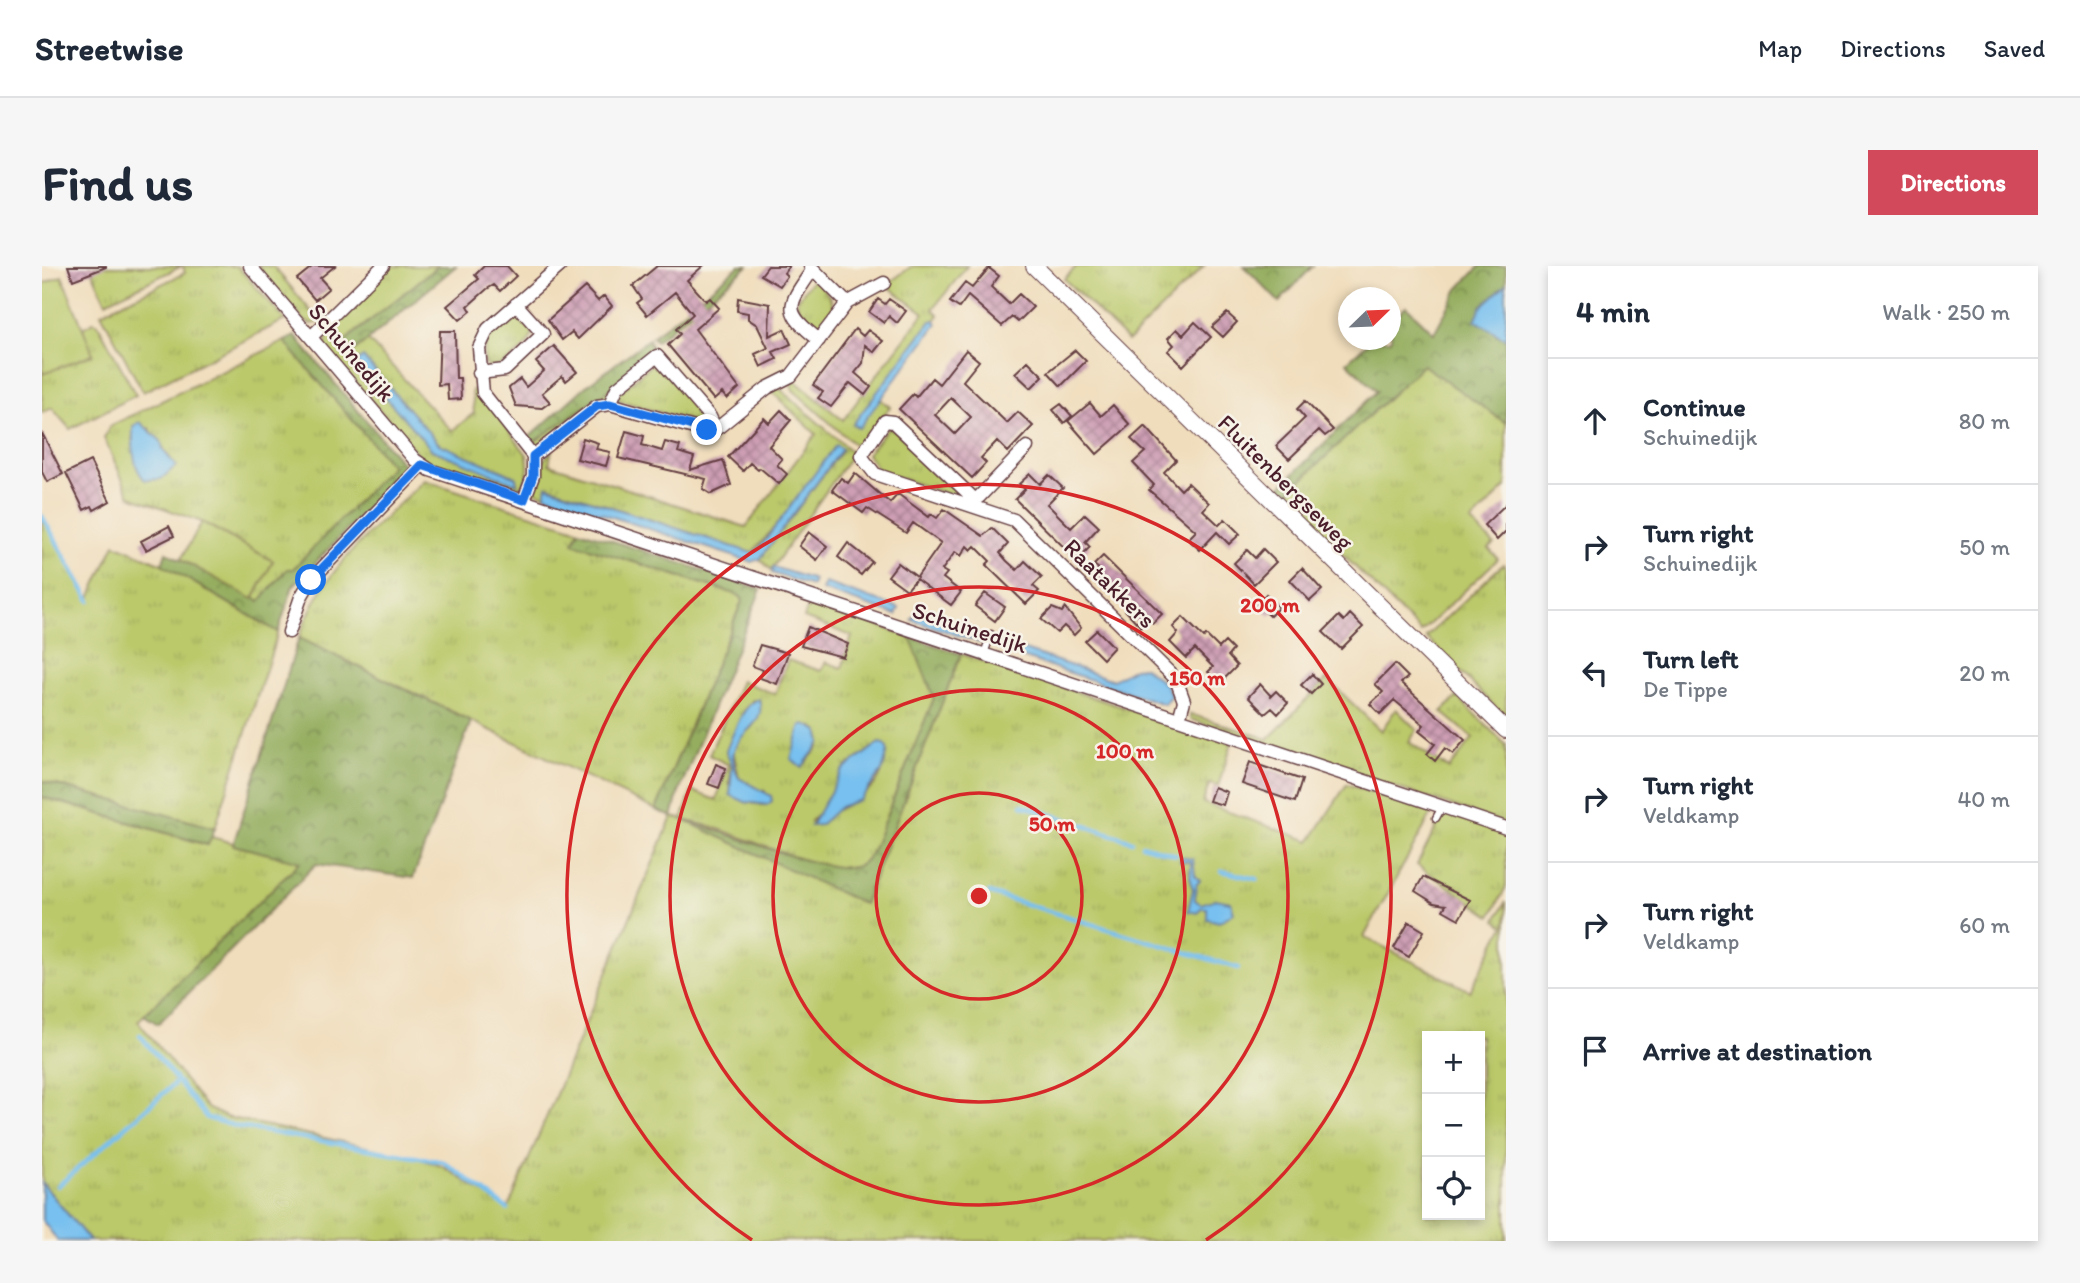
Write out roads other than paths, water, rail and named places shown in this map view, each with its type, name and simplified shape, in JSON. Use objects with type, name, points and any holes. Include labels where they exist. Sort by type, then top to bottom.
[{"type":"street","name":"Schuinedijk","points":[[250,266],[422,465],[1180,719],[1439,812],[1506,828]]},
{"type":"street","points":[[311,337],[383,266]]},
{"type":"street","points":[[524,500],[533,476],[533,456],[487,400],[480,373],[479,348],[484,334],[560,266]]},
{"type":"street","name":"Fluitenbergseweg","points":[[1034,266],[1506,730]]},
{"type":"street","points":[[819,340],[797,323],[791,309],[792,301],[811,268],[847,303]]},
{"type":"street","points":[[533,456],[597,406],[610,404],[701,430],[716,429],[767,388],[791,376],[847,303],[884,283]]},
{"type":"street","points":[[480,373],[505,370],[543,334],[516,304]]},
{"type":"street","points":[[610,404],[617,388],[657,356],[710,417],[716,429]]},
{"type":"street","name":"Raatakkers","points":[[972,503],[970,495],[893,422],[885,421],[863,449],[861,456],[875,474],[972,503],[1014,520],[1163,664],[1182,691],[1184,701],[1180,719]]},
{"type":"street","points":[[972,503],[1027,447]]},
{"type":"street","points":[[289,632],[301,597],[311,580],[422,465]]},
{"type":"lane","points":[[984,654],[990,634]]},
{"type":"water","points":[[1506,284],[1506,339],[1475,320],[1481,307]]},
{"type":"water","points":[[935,320],[937,324],[859,428],[853,424],[931,321]]},
{"type":"water","points":[[363,357],[439,444],[516,477],[517,484],[432,450],[355,363]]},
{"type":"water","points":[[140,422],[161,441],[163,450],[176,466],[161,479],[145,480],[137,468],[133,426]]},
{"type":"water","points":[[836,445],[842,449],[760,559],[751,562],[545,495],[547,486],[752,553],[758,550]]},
{"type":"water","points":[[773,567],[814,580],[812,586],[772,573]]},
{"type":"water","points":[[825,583],[899,608],[896,615],[822,590]]},
{"type":"water","points":[[916,614],[986,637],[984,644],[912,620]]},
{"type":"water","points":[[1001,642],[1113,680],[1134,668],[1144,667],[1166,685],[1171,695],[1164,704],[998,649]]},
{"type":"water","points":[[759,699],[757,719],[738,742],[734,751],[734,763],[739,778],[771,796],[772,801],[767,805],[745,802],[730,795],[732,766],[726,751],[743,713]]},
{"type":"water","points":[[806,724],[818,731],[821,742],[802,767],[791,759],[801,725]]},
{"type":"water","points":[[879,743],[885,744],[888,751],[882,771],[860,800],[840,807],[820,825],[811,826],[843,770]]},
{"type":"water","points":[[1181,857],[1193,859],[1195,875],[1200,881],[1196,885],[1195,900],[1201,904],[1216,899],[1231,902],[1234,913],[1219,922],[1207,919],[1207,908],[1201,908],[1197,913],[1188,911],[1193,889],[1190,881],[1191,862],[1180,861]]},
{"type":"water","points":[[42,1183],[90,1241],[58,1241],[42,1220]]},
{"type":"waterway","points":[[42,516],[90,601]]},
{"type":"waterway","points":[[1022,805],[1132,841]]},
{"type":"waterway","points":[[1142,845],[1176,855]]},
{"type":"waterway","points":[[1222,871],[1257,879]]},
{"type":"waterway","points":[[989,893],[1238,968]]},
{"type":"waterway","points":[[140,1035],[207,1118],[239,1127],[444,1162],[508,1209]]},
{"type":"waterway","points":[[58,1186],[174,1084]]}]
